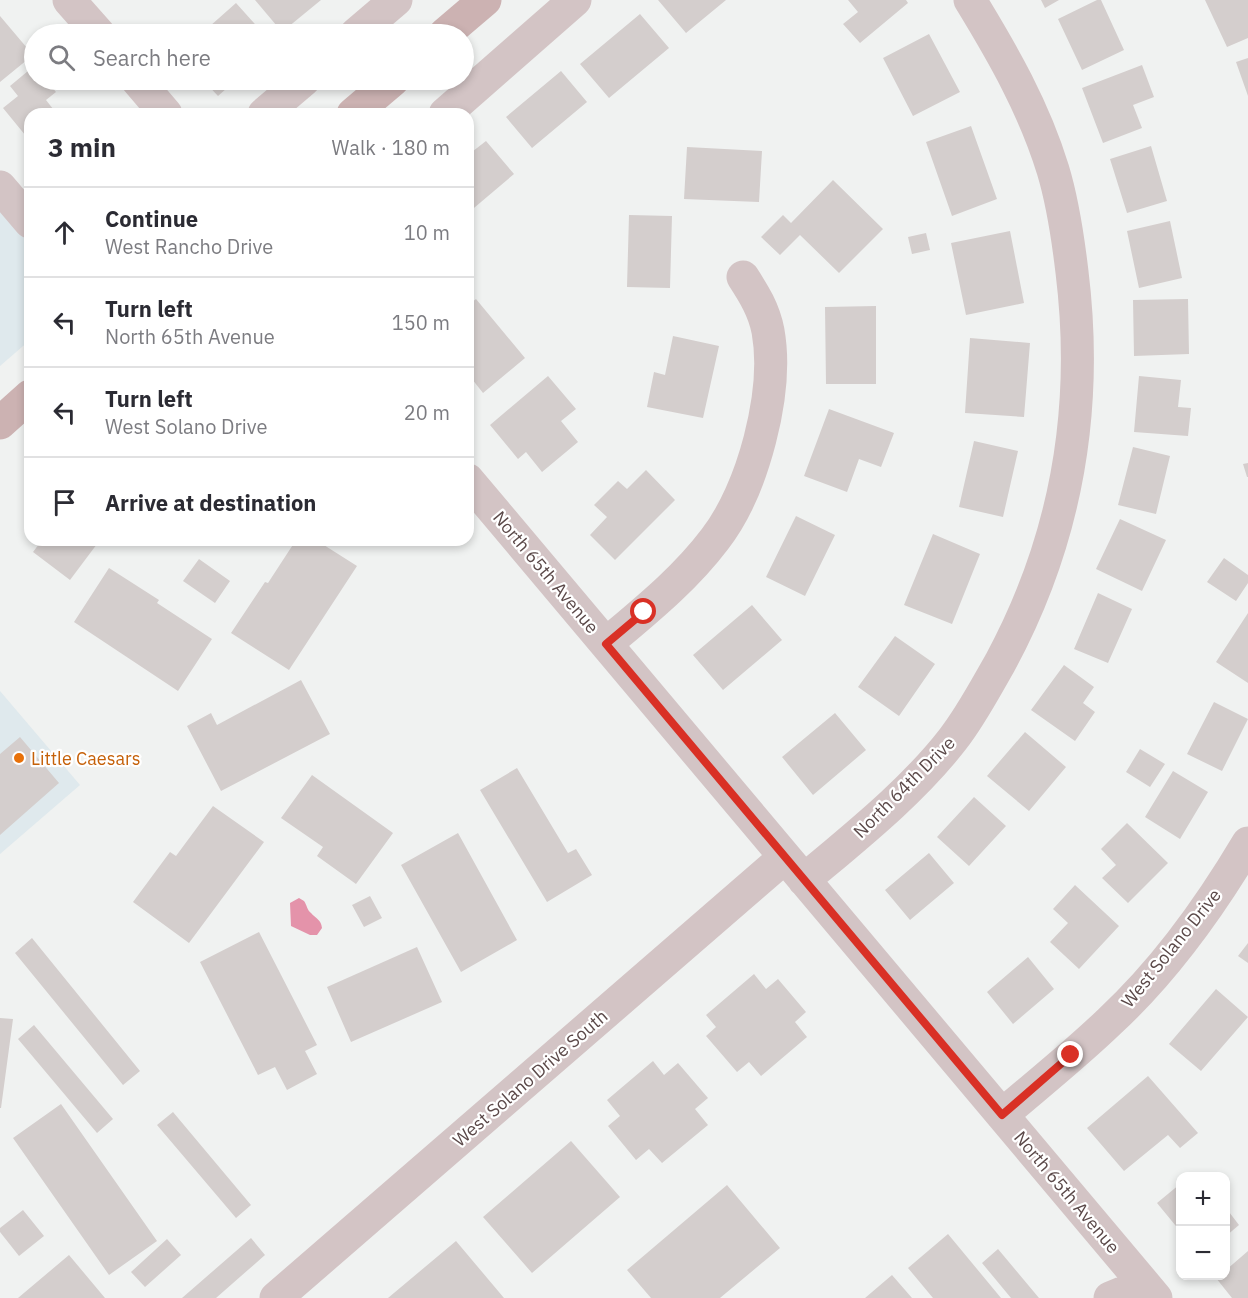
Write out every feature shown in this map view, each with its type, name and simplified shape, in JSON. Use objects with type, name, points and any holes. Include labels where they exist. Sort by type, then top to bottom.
[{"type":"main road","points":[[457,24],[485,0]]},
{"type":"main road","points":[[360,108],[381,90]]},
{"type":"main road","points":[[0,423],[24,401]]},
{"type":"street","points":[[69,0],[90,24]]},
{"type":"street","points":[[368,24],[396,0]]},
{"type":"street","points":[[474,89],[575,0]]},
{"type":"street","name":"North 64th Drive","points":[[795,869],[861,832],[910,785],[952,739],[984,692],[1016,632],[1040,575],[1060,513],[1072,447],[1078,379],[1077,308],[1068,235],[1053,171],[1032,111],[1002,54],[969,0]]},
{"type":"street","points":[[146,90],[161,108]]},
{"type":"street","points":[[271,108],[292,90]]},
{"type":"street","points":[[452,108],[472,90]]},
{"type":"street","points":[[0,187],[24,215]]},
{"type":"street","points":[[606,644],[683,577],[716,537],[742,492],[759,448],[768,395],[770,362],[768,331],[760,304],[743,277]]},
{"type":"street","name":"North 65th Avenue","points":[[474,487],[1002,1115],[1145,1293]]},
{"type":"street","name":"West Solano Drive","points":[[1002,1115],[1110,1021],[1150,980],[1223,885],[1248,843]]},
{"type":"street","name":"West Solano Drive South","points":[[276,1298],[795,869]]},
{"type":"street","points":[[1110,1298],[1145,1293]]},
{"type":"shaded area","points":[[0,205],[24,233],[24,345],[0,366]]},
{"type":"shaded area","points":[[0,691],[80,785],[0,854]]},
{"type":"shaded area","points":[[299,898],[321,923],[322,928],[317,935],[310,935],[291,926],[290,903]]},
{"type":"building","points":[[255,0],[321,0],[292,24],[275,24]]},
{"type":"building","points":[[658,0],[726,0],[686,33]]},
{"type":"building","points":[[848,0],[906,0],[908,3],[860,43],[843,24],[858,12]]},
{"type":"building","points":[[1041,0],[1059,0],[1045,8]]},
{"type":"building","points":[[1101,0],[1124,50],[1082,70],[1058,19]]},
{"type":"building","points":[[1205,0],[1248,0],[1248,38],[1227,47]]},
{"type":"building","points":[[236,3],[255,24],[212,24]]},
{"type":"building","points":[[640,14],[669,48],[609,98],[580,64]]},
{"type":"building","points":[[0,16],[24,44],[24,62],[0,82]]},
{"type":"building","points":[[929,34],[960,92],[913,116],[883,58]]},
{"type":"building","points":[[1248,58],[1248,96],[1236,62]]},
{"type":"building","points":[[1142,65],[1154,97],[1133,105],[1142,128],[1103,143],[1082,88]]},
{"type":"building","points":[[561,71],[587,102],[532,148],[506,117]]},
{"type":"building","points":[[24,74],[24,90],[54,90],[56,92],[46,100],[52,108],[24,108],[24,134],[3,108],[18,96],[10,86]]},
{"type":"building","points":[[212,90],[225,90],[218,96]]},
{"type":"building","points":[[971,126],[997,199],[952,216],[926,142]]},
{"type":"building","points":[[486,141],[514,174],[474,208],[474,150]]},
{"type":"building","points":[[1151,146],[1167,201],[1127,213],[1110,159]]},
{"type":"building","points":[[687,147],[762,151],[759,202],[684,199]]},
{"type":"building","points":[[833,180],[883,229],[839,273],[800,235],[780,255],[761,237],[783,215],[791,223]]},
{"type":"building","points":[[629,215],[672,216],[670,288],[627,287]]},
{"type":"building","points":[[1170,221],[1182,278],[1139,288],[1127,231]]},
{"type":"building","points":[[1010,231],[1024,303],[966,315],[951,243]]},
{"type":"building","points":[[926,233],[930,250],[912,254],[908,237]]},
{"type":"building","points":[[476,299],[525,358],[483,393],[474,382],[474,300]]},
{"type":"building","points":[[1188,299],[1189,354],[1134,356],[1133,300]]},
{"type":"building","points":[[876,306],[876,384],[826,384],[825,307]]},
{"type":"building","points":[[673,336],[719,346],[703,418],[647,407],[654,372],[665,375]]},
{"type":"building","points":[[970,338],[1030,343],[1024,417],[965,413]]},
{"type":"building","points":[[548,376],[576,409],[561,421],[578,442],[542,472],[526,452],[518,459],[490,425]]},
{"type":"building","points":[[1139,376],[1181,380],[1178,407],[1191,408],[1188,436],[1134,432]]},
{"type":"building","points":[[829,409],[894,433],[881,467],[859,459],[847,492],[804,476]]},
{"type":"building","points":[[974,441],[1018,451],[1003,517],[959,507]]},
{"type":"building","points":[[1133,447],[1170,456],[1156,514],[1118,505]]},
{"type":"building","points":[[1248,463],[1248,477],[1247,477],[1243,464]]},
{"type":"building","points":[[646,470],[675,500],[615,560],[590,535],[607,517],[594,505],[618,481],[627,489]]},
{"type":"building","points":[[796,516],[835,535],[805,596],[766,577]]},
{"type":"building","points":[[1120,519],[1166,540],[1142,591],[1096,569]]},
{"type":"building","points":[[933,534],[980,554],[952,624],[904,605]]},
{"type":"building","points":[[38,546],[96,546],[70,580],[33,552]]},
{"type":"building","points":[[292,546],[325,546],[357,566],[289,670],[231,633],[265,582],[268,583]]},
{"type":"building","points":[[1224,558],[1248,575],[1248,583],[1236,601],[1207,582]]},
{"type":"building","points":[[199,559],[230,581],[215,603],[183,581]]},
{"type":"building","points":[[109,568],[159,600],[157,603],[212,639],[178,691],[74,622]]},
{"type":"building","points":[[1098,593],[1132,609],[1108,663],[1074,649]]},
{"type":"building","points":[[752,605],[782,640],[723,690],[693,655]]},
{"type":"building","points":[[1248,613],[1248,683],[1216,662]]},
{"type":"building","points":[[895,636],[935,664],[899,716],[858,687]]},
{"type":"building","points":[[1064,665],[1094,687],[1083,703],[1095,712],[1075,741],[1031,710]]},
{"type":"building","points":[[301,680],[330,734],[221,791],[187,726],[211,713],[217,725]]},
{"type":"building","points":[[1214,702],[1248,719],[1222,771],[1187,754]]},
{"type":"building","points":[[835,713],[866,750],[813,795],[782,757]]},
{"type":"building","points":[[1025,732],[1066,767],[1029,811],[987,776]]},
{"type":"building","points":[[20,737],[59,783],[0,835],[0,754]]},
{"type":"building","points":[[1140,749],[1165,764],[1150,787],[1126,772]]},
{"type":"building","points":[[517,768],[568,853],[576,849],[592,875],[547,902],[480,790]]},
{"type":"building","points":[[1173,771],[1208,792],[1180,839],[1145,817]]},
{"type":"building","points":[[312,775],[393,833],[356,884],[317,856],[323,847],[281,818]]},
{"type":"building","points":[[974,797],[1006,826],[969,866],[937,837]]},
{"type":"building","points":[[213,806],[264,842],[189,943],[133,902],[170,852],[176,856]]},
{"type":"building","points":[[1127,823],[1168,863],[1128,903],[1102,878],[1116,865],[1101,849]]},
{"type":"building","points":[[458,833],[517,940],[461,972],[401,865]]},
{"type":"building","points":[[929,853],[954,883],[910,920],[885,890]]},
{"type":"building","points":[[1075,885],[1119,926],[1079,969],[1050,942],[1068,923],[1053,909]]},
{"type":"building","points":[[370,896],[382,918],[364,927],[352,905]]},
{"type":"building","points":[[259,932],[317,1045],[305,1051],[317,1074],[287,1090],[275,1067],[258,1075],[200,962]]},
{"type":"building","points":[[32,938],[140,1071],[123,1085],[15,953]]},
{"type":"building","points":[[1248,943],[1248,963],[1238,956]]},
{"type":"building","points":[[417,947],[442,1002],[351,1042],[327,987]]},
{"type":"building","points":[[1028,957],[1054,989],[1013,1024],[987,992]]},
{"type":"building","points":[[754,974],[766,989],[778,979],[806,1012],[795,1022],[807,1037],[761,1076],[749,1062],[737,1072],[706,1036],[716,1027],[706,1015]]},
{"type":"building","points":[[1216,989],[1248,1017],[1201,1071],[1169,1044]]},
{"type":"building","points":[[0,1018],[13,1019],[1,1108],[0,1108]]},
{"type":"building","points":[[34,1025],[113,1119],[97,1133],[18,1039]]},
{"type":"building","points":[[653,1061],[664,1075],[678,1063],[708,1098],[695,1109],[708,1125],[662,1163],[649,1149],[636,1160],[608,1126],[620,1116],[607,1100]]},
{"type":"building","points":[[1148,1076],[1198,1133],[1180,1148],[1168,1135],[1124,1171],[1087,1128]]},
{"type":"building","points":[[61,1104],[157,1241],[109,1275],[13,1138]]},
{"type":"building","points":[[173,1112],[251,1205],[236,1218],[157,1125]]},
{"type":"building","points":[[571,1141],[620,1197],[532,1273],[483,1217]]},
{"type":"building","points":[[727,1185],[780,1248],[720,1298],[651,1298],[627,1270]]},
{"type":"building","points":[[1176,1187],[1176,1226],[1157,1203]]},
{"type":"building","points":[[23,1210],[44,1236],[19,1256],[0,1232],[0,1228]]},
{"type":"building","points":[[1230,1213],[1239,1225],[1230,1233]]},
{"type":"building","points":[[948,1234],[1001,1298],[933,1298],[908,1268]]},
{"type":"building","points":[[251,1238],[265,1255],[216,1298],[182,1298]]},
{"type":"building","points":[[167,1239],[181,1255],[145,1287],[131,1272]]},
{"type":"building","points":[[456,1241],[504,1298],[388,1298]]},
{"type":"building","points":[[998,1249],[1039,1298],[1011,1298],[982,1263]]},
{"type":"building","points":[[1248,1251],[1248,1298],[1232,1298],[1218,1280],[1230,1280],[1230,1267]]},
{"type":"building","points":[[69,1255],[105,1298],[18,1298]]},
{"type":"building","points":[[892,1275],[912,1298],[865,1298]]},
{"type":"place","name":"Little Caesars","points":[[19,758]]},
{"type":"route","points":[[644,612],[606,644],[1002,1115],[1071,1055]]}]
